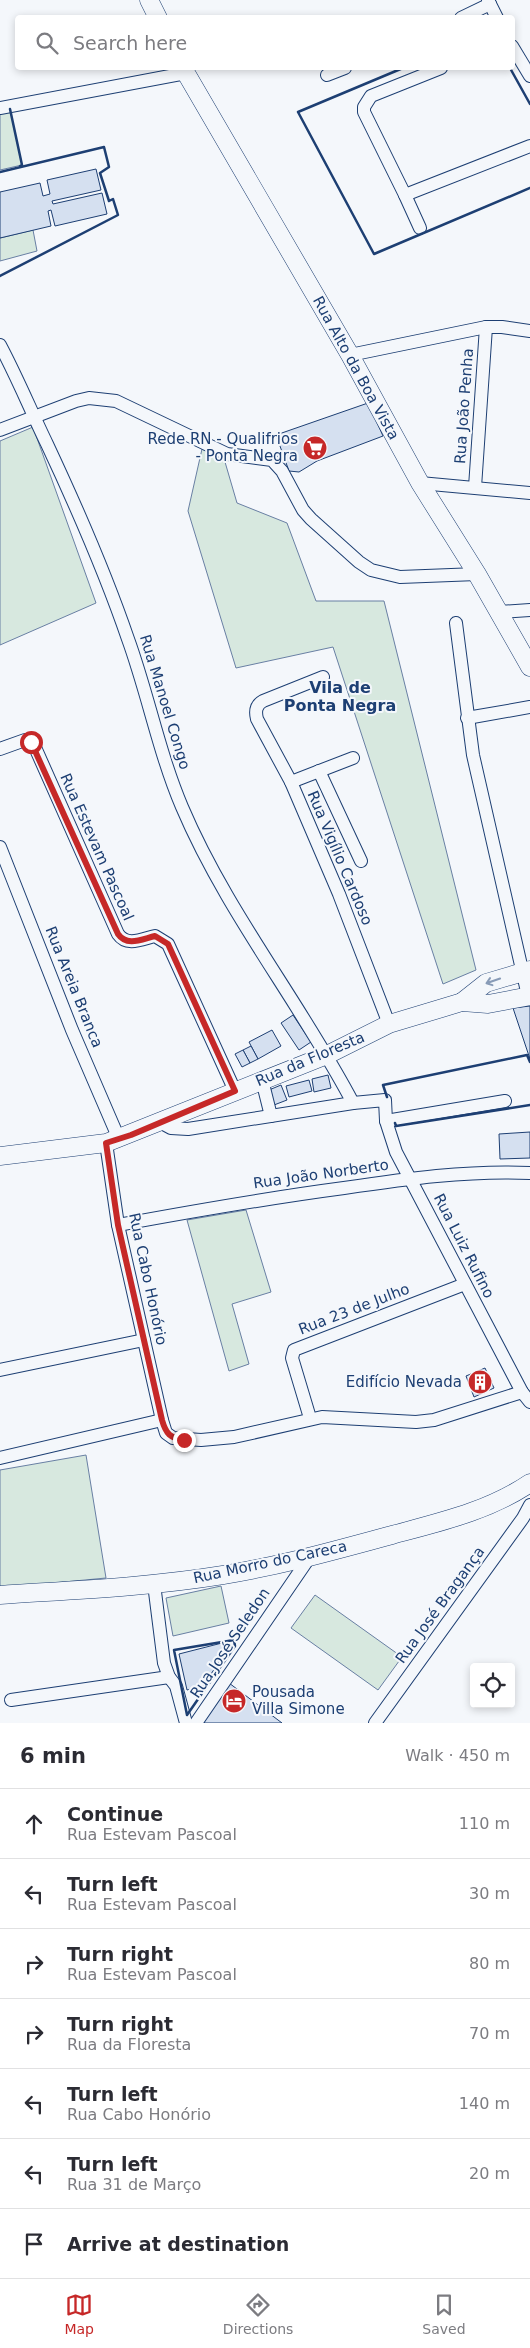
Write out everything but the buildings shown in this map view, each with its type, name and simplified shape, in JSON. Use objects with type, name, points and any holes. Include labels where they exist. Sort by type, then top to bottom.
[{"type":"street","points":[[149,0],[156,15]]},
{"type":"street","points":[[465,15],[489,2],[496,15]]},
{"type":"street","points":[[515,51],[530,76]]},
{"type":"street","points":[[0,108],[185,70]]},
{"type":"street","name":"Rua Alto da Boa Vista","points":[[185,70],[350,355],[420,483],[478,574],[530,667]]},
{"type":"street","points":[[327,75],[339,70]]},
{"type":"street","points":[[420,228],[406,195],[364,112],[364,107],[371,96],[436,70]]},
{"type":"street","points":[[406,195],[530,146]]},
{"type":"street","points":[[350,355],[486,327],[530,331]]},
{"type":"street","name":"Rua João Penha","points":[[476,487],[486,327]]},
{"type":"street","name":"Rua Manoel Congo","points":[[0,345],[91,538],[129,640],[167,764],[199,846],[213,874],[256,947],[327,1055],[353,1103]]},
{"type":"street","points":[[0,430],[89,398],[116,401],[227,454],[272,460],[282,470],[303,510],[311,519],[359,562],[371,570],[400,577],[478,574]]},
{"type":"street","points":[[420,483],[530,493]]},
{"type":"street","points":[[499,612],[530,610]]},
{"type":"street","points":[[456,623],[467,718],[483,805],[527,971],[529,996]]},
{"type":"street","name":"Rua Vigílio Cardoso","points":[[323,677],[263,701],[257,707],[257,719],[291,782],[339,894],[389,1024]]},
{"type":"street","points":[[467,718],[530,706]]},
{"type":"street","name":"Rua Estevam Pascoal","points":[[0,749],[28,740],[34,745],[118,934],[125,941],[130,942],[155,936],[168,944],[235,1091]]},
{"type":"street","points":[[291,782],[354,758]]},
{"type":"street","points":[[319,771],[361,861]]},
{"type":"street","name":"Rua Areia Branca","points":[[0,847],[72,1030],[112,1141]]},
{"type":"street","name":"Rua da Floresta","points":[[462,1002],[486,983],[527,971]]},
{"type":"street","name":"Rua da Floresta","points":[[0,1156],[112,1141],[327,1055],[389,1024],[462,1002],[488,1004],[529,996]]},
{"type":"street","points":[[262,1080],[271,1116]]},
{"type":"street","name":"Rua Luiz Rufino","points":[[353,1103],[385,1100],[386,1121],[396,1152],[526,1397]]},
{"type":"street","points":[[386,1121],[505,1101]]},
{"type":"street","points":[[160,1122],[180,1130],[353,1103]]},
{"type":"street","name":"Rua Cabo Honório","points":[[112,1141],[118,1225],[162,1420]]},
{"type":"street","name":"Rua João Norberto","points":[[118,1225],[224,1204],[410,1178],[509,1172],[530,1173]]},
{"type":"street","name":"Rua 23 de Julho","points":[[310,1418],[292,1358],[294,1350],[465,1284]]},
{"type":"street","points":[[0,1370],[144,1340]]},
{"type":"street","points":[[0,1458],[162,1420],[166,1432],[173,1438],[201,1440],[253,1433],[310,1418],[416,1422],[434,1420],[526,1397]]},
{"type":"street","name":"Rua Morro do Careca","points":[[0,1595],[154,1584],[224,1575],[309,1558],[451,1519],[486,1506],[530,1483]]},
{"type":"street","name":"Rua José Bragança","points":[[375,1723],[530,1505]]},
{"type":"street","name":"Rua José Seledon","points":[[196,1723],[309,1558]]},
{"type":"street","points":[[154,1584],[161,1648],[169,1677],[176,1686],[186,1723]]},
{"type":"street","points":[[11,1700],[169,1677]]},
{"type":"shaded area","points":[[10,109],[22,165],[0,170],[0,112]]},
{"type":"shaded area","points":[[33,230],[37,251],[0,261],[0,238]]},
{"type":"shaded area","points":[[33,427],[96,603],[0,645],[0,441]]},
{"type":"shaded area","points":[[202,449],[225,462],[237,503],[287,523],[316,601],[384,601],[476,970],[443,984],[333,647],[236,668],[188,511]]},
{"type":"shaded area","points":[[246,1210],[271,1292],[232,1304],[249,1364],[229,1371],[187,1220]]},
{"type":"shaded area","points":[[86,1455],[106,1578],[0,1588],[0,1470]]},
{"type":"shaded area","points":[[221,1586],[229,1623],[173,1636],[166,1598]]},
{"type":"shaded area","points":[[315,1595],[402,1657],[378,1690],[291,1628]]},
{"type":"wall","points":[[398,70],[298,112],[374,254],[530,188]]},
{"type":"wall","points":[[511,70],[530,104]]},
{"type":"wall","points":[[10,109],[22,165],[20,166]]},
{"type":"wall","points":[[0,172],[104,147],[109,167],[100,173],[109,201],[113,199],[118,215],[0,276]]},
{"type":"wall","points":[[387,1097],[383,1085],[527,1055],[530,1062]]},
{"type":"wall","points":[[395,1123],[396,1126],[530,1105]]},
{"type":"wall","points":[[234,1640],[235,1646],[187,1715],[174,1650],[234,1640]]},
{"type":"place","name":"Rede RN - Qualifrios - Ponta Negra","points":[[315,448]]},
{"type":"place","name":"Edifício Nevada","points":[[480,1382]]},
{"type":"place","name":"Pousada Villa Simone","points":[[234,1701]]},
{"type":"district","name":"Vila de Ponta Negra","points":[[340,696]]},
{"type":"route","points":[[31,742],[118,934],[125,941],[130,942],[155,936],[168,944],[235,1091],[131,1135],[106,1143],[118,1225],[162,1420],[166,1432],[173,1438],[184,1440]]}]
